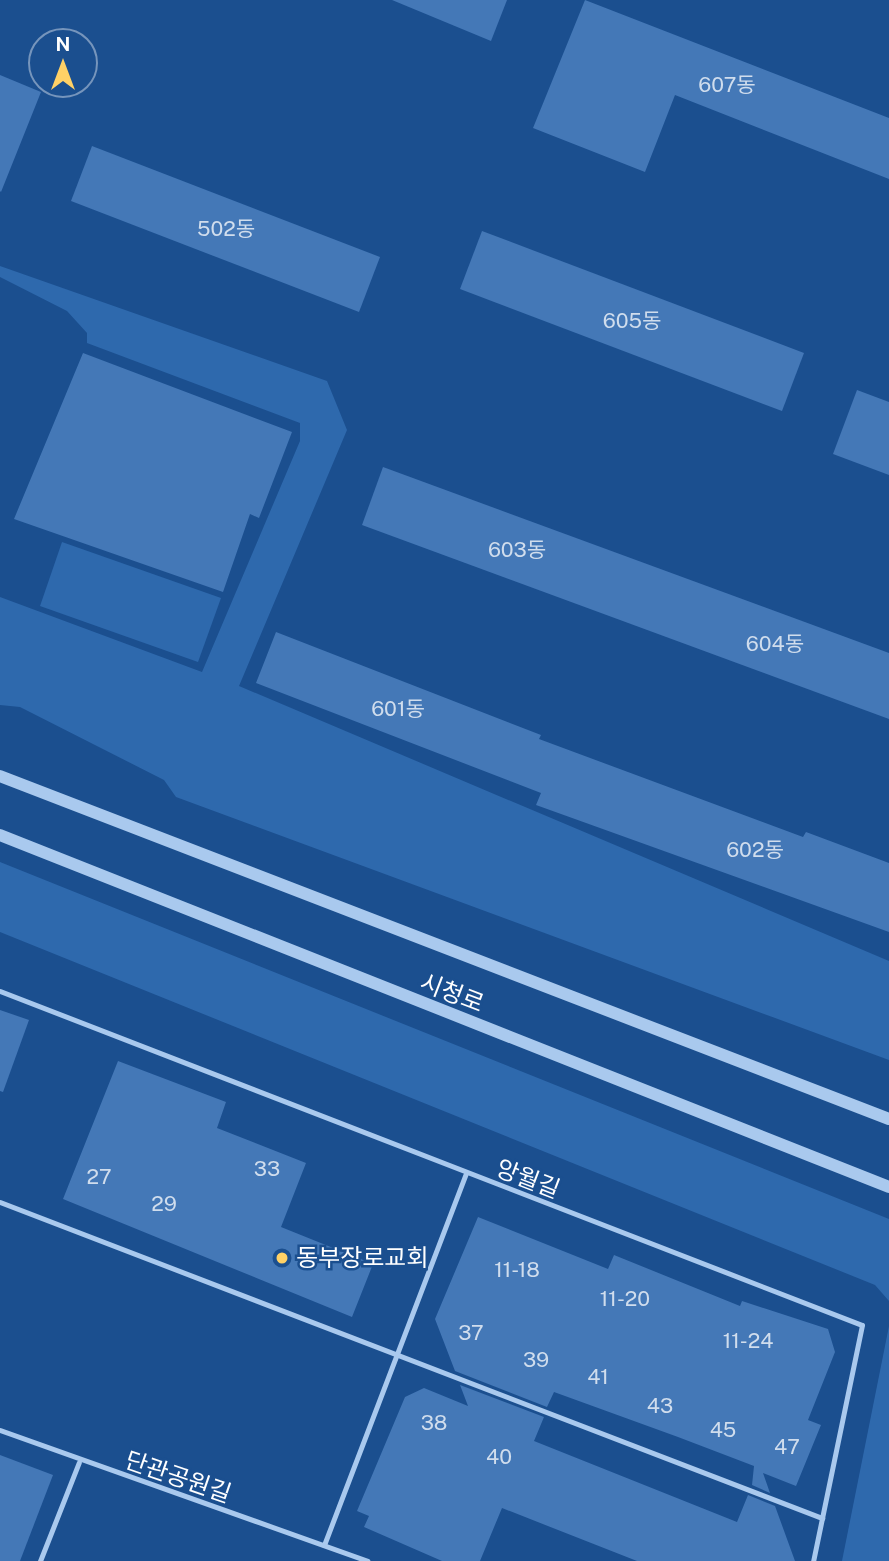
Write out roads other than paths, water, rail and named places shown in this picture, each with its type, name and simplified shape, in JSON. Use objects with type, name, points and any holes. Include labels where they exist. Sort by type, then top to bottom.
[{"type":"street","name":"시청로","points":[[0,776],[889,1119]]},
{"type":"street","name":"시청로","points":[[0,835],[889,1187]]},
{"type":"lane","name":"앙월길","points":[[0,991],[466,1174],[862,1325],[813,1561]]},
{"type":"lane","points":[[324,1545],[466,1174]]},
{"type":"lane","points":[[0,1202],[395,1357],[822,1518]]},
{"type":"lane","name":"단관공원길","points":[[0,1430],[79,1462],[367,1561]]},
{"type":"lane","points":[[40,1561],[79,1462]]},
{"type":"place","name":"동부장로교회","points":[[282,1258]]}]
